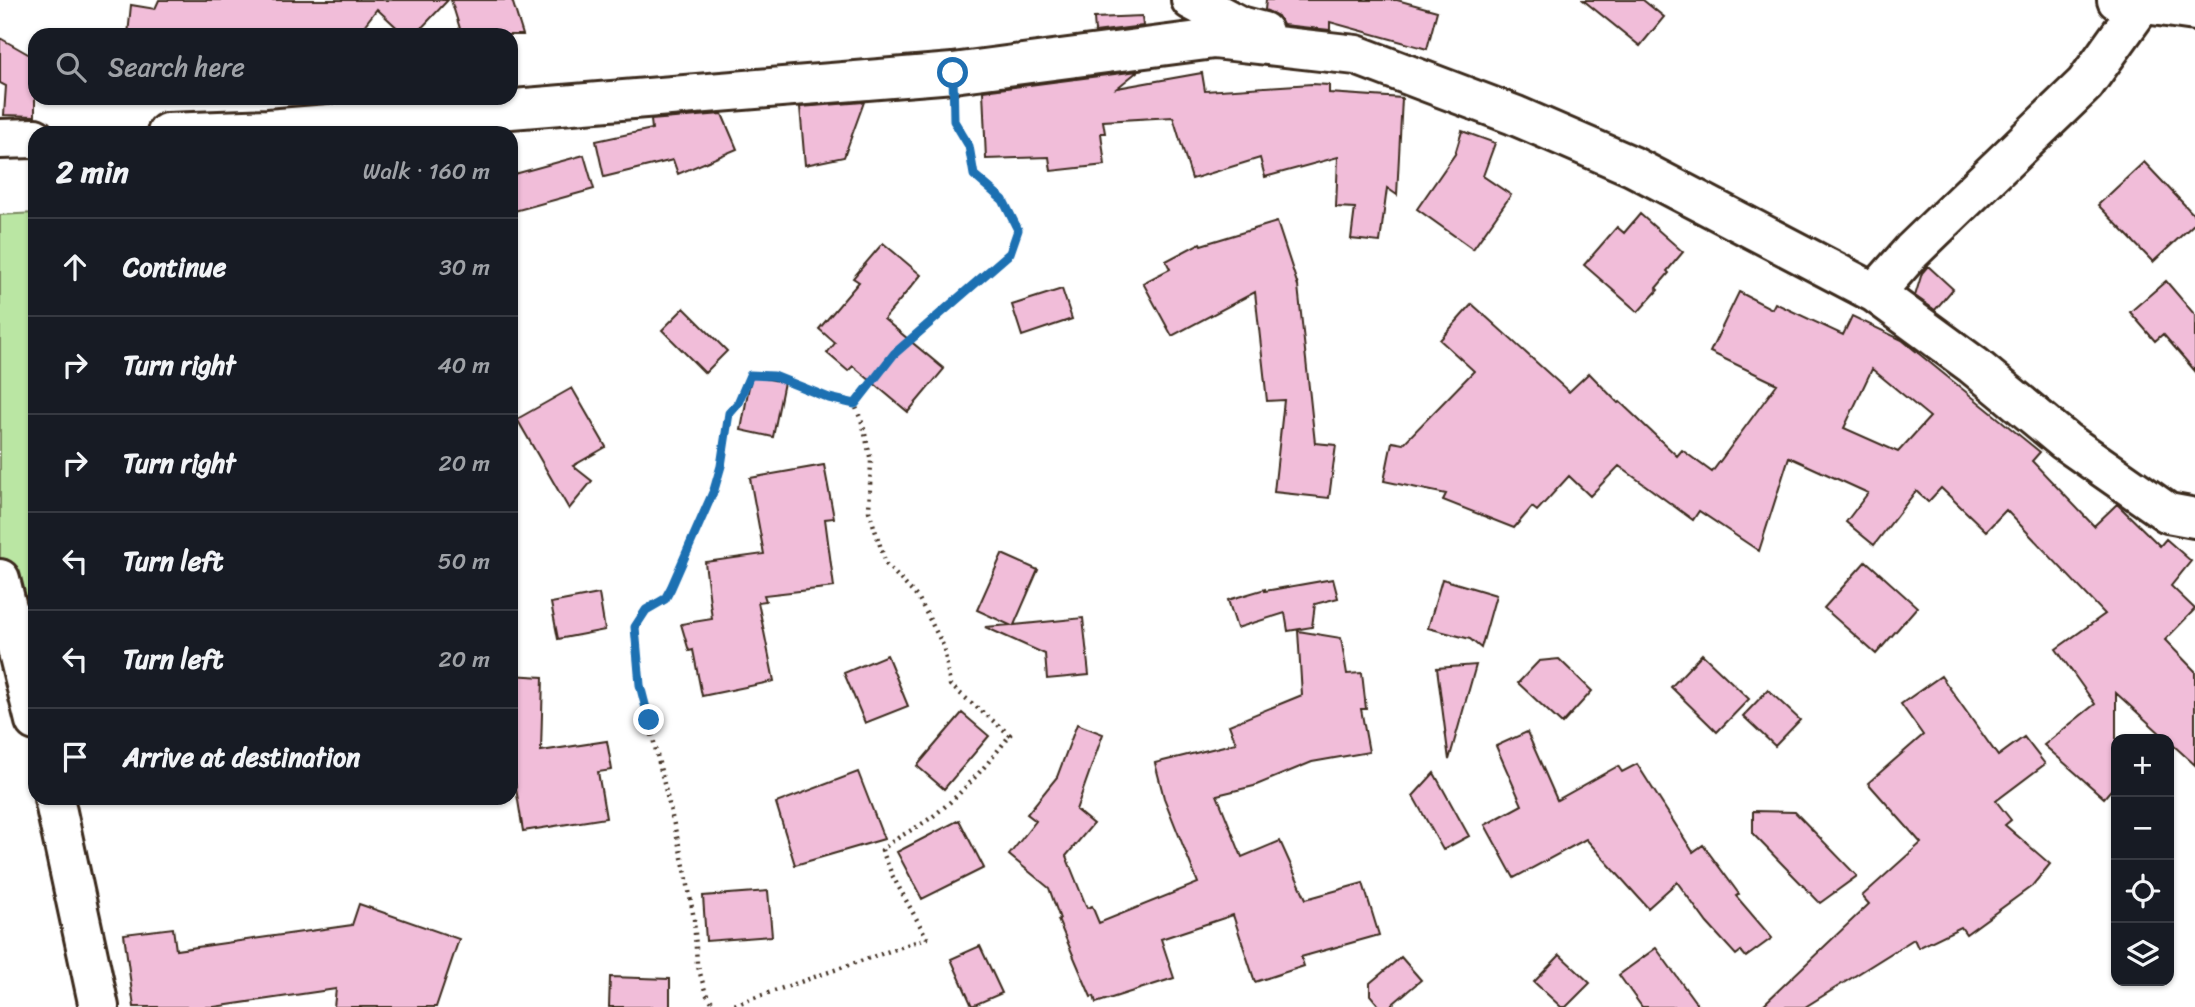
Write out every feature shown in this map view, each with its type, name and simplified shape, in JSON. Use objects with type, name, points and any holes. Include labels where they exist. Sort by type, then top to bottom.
[{"type":"street","points":[[1191,0],[1241,26],[1356,55],[1514,115],[1632,166],[1875,293],[1973,365],[2065,441],[2168,513],[2195,518]]},
{"type":"street","points":[[1875,293],[1912,251],[2085,83],[2128,2],[2190,7]]},
{"type":"street","points":[[308,126],[953,73],[1214,39],[1356,55]]},
{"type":"street","points":[[0,139],[28,138]]},
{"type":"street","points":[[0,579],[28,693]]},
{"type":"street","points":[[56,805],[99,1007]]},
{"type":"path","points":[[855,404],[894,354],[1010,253],[1018,230],[1003,200],[974,175],[969,146],[954,121],[953,73]]},
{"type":"path","points":[[716,1007],[706,994],[697,963],[694,919],[686,874],[640,685],[635,627],[646,610],[665,599],[671,588],[714,490],[721,466],[729,413],[738,403],[750,375],[774,376],[829,398],[855,404]]},
{"type":"path","points":[[729,1007],[927,938],[892,875],[882,850],[931,818],[981,770],[1010,735],[950,685],[944,647],[919,599],[886,564],[869,510],[871,461],[855,404]]},
{"type":"green space","points":[[28,213],[28,608],[14,607],[0,580],[0,215]]},
{"type":"building","points":[[159,0],[448,0],[422,28],[397,28],[377,9],[362,28],[129,28],[131,5],[155,9]]},
{"type":"building","points":[[451,0],[512,0],[523,35],[518,35],[518,28],[460,28]]},
{"type":"building","points":[[1266,0],[1397,0],[1437,11],[1427,49],[1330,22],[1330,30],[1283,25],[1278,16],[1265,10]]},
{"type":"building","points":[[1583,0],[1643,0],[1664,17],[1640,46]]},
{"type":"building","points":[[1142,16],[1143,26],[1095,32],[1094,18]]},
{"type":"building","points":[[0,38],[28,54],[28,105],[35,105],[35,116],[4,115],[6,86],[0,83]]},
{"type":"building","points":[[1138,71],[1117,88],[1202,73],[1205,91],[1312,84],[1329,85],[1329,93],[1402,98],[1397,195],[1387,188],[1380,242],[1351,239],[1355,208],[1336,207],[1338,157],[1265,177],[1260,158],[1192,179],[1173,117],[1103,121],[1105,133],[1101,133],[1105,165],[1051,171],[1049,157],[986,159],[983,91]]},
{"type":"building","points":[[864,102],[844,157],[805,165],[800,107]]},
{"type":"building","points":[[722,114],[737,149],[678,174],[673,160],[604,177],[596,141],[652,129],[651,120]]},
{"type":"building","points":[[1462,131],[1495,143],[1483,176],[1511,195],[1473,249],[1417,209],[1455,154]]},
{"type":"building","points":[[584,155],[594,189],[518,210],[518,173]]},
{"type":"building","points":[[2144,162],[2195,216],[2195,223],[2153,262],[2098,205]]},
{"type":"building","points":[[1640,214],[1683,252],[1667,271],[1669,273],[1656,288],[1658,290],[1638,312],[1584,265],[1617,227],[1624,233]]},
{"type":"building","points":[[1277,222],[1298,286],[1315,443],[1336,445],[1329,498],[1274,492],[1284,400],[1267,401],[1255,292],[1172,336],[1143,283],[1170,269],[1166,261],[1200,243],[1201,245]]},
{"type":"building","points":[[883,243],[921,275],[884,319],[944,369],[908,412],[853,366],[848,371],[827,353],[835,343],[819,329],[859,282],[853,278]]},
{"type":"building","points":[[1928,266],[1953,289],[1935,310],[1915,296],[1922,273]]},
{"type":"building","points":[[2166,281],[2195,315],[2195,371],[2163,334],[2155,341],[2130,312]]},
{"type":"building","points":[[1062,289],[1072,319],[1022,336],[1012,305]]},
{"type":"building","points":[[1739,292],[1772,309],[1775,303],[1843,335],[1852,316],[1902,340],[2040,452],[2032,461],[2094,526],[2117,504],[2160,546],[2166,539],[2191,561],[2171,586],[2195,609],[2165,640],[2195,671],[2195,765],[2174,746],[2174,734],[2161,734],[2116,693],[2116,734],[2111,734],[2111,790],[2104,798],[2044,745],[2095,704],[2056,649],[2105,614],[2006,510],[1986,531],[1941,488],[1928,502],[1916,491],[1874,545],[1846,522],[1868,493],[1789,457],[1759,551],[1699,511],[1693,520],[1619,466],[1590,496],[1569,476],[1537,511],[1532,507],[1514,528],[1443,500],[1446,494],[1384,481],[1392,442],[1403,444],[1474,371],[1440,340],[1472,304],[1569,392],[1589,373],[1677,456],[1682,450],[1712,472],[1777,384],[1710,352]],"holes":[[[1872,369],[1930,417],[1898,452],[1844,428]]]},
{"type":"building","points":[[684,308],[727,351],[705,373],[662,330]]},
{"type":"building","points":[[751,375],[784,382],[773,437],[741,430]]},
{"type":"building","points":[[572,388],[606,447],[573,466],[592,481],[569,509],[518,421]]},
{"type":"building","points":[[824,465],[834,518],[825,519],[834,587],[764,595],[766,601],[758,602],[774,681],[702,696],[693,650],[689,651],[681,624],[712,619],[705,562],[764,554],[750,478]]},
{"type":"building","points":[[1002,554],[1038,570],[1014,625],[1083,618],[1089,675],[1047,679],[1045,654],[985,627],[1010,625],[977,610]]},
{"type":"building","points":[[1866,561],[1917,607],[1876,654],[1824,608]]},
{"type":"building","points":[[1333,579],[1338,598],[1315,604],[1312,627],[1288,631],[1285,613],[1237,628],[1228,600],[1265,589]]},
{"type":"building","points":[[1442,579],[1496,595],[1481,648],[1470,639],[1428,628]]},
{"type":"building","points":[[599,594],[605,630],[558,639],[551,603]]},
{"type":"building","points":[[1298,631],[1341,638],[1347,674],[1362,673],[1366,709],[1361,709],[1369,752],[1312,762],[1254,786],[1217,795],[1242,857],[1280,841],[1306,899],[1363,883],[1379,935],[1301,957],[1304,966],[1255,982],[1233,915],[1161,939],[1174,978],[1096,1003],[1058,920],[1060,919],[1049,888],[1009,855],[1036,821],[1027,814],[1057,777],[1077,724],[1103,734],[1076,810],[1093,824],[1066,856],[1087,908],[1092,906],[1099,923],[1198,883],[1164,798],[1155,763],[1236,743],[1229,725],[1302,695]]},
{"type":"building","points":[[1702,654],[1749,699],[1717,732],[1671,687]]},
{"type":"building","points":[[887,655],[908,706],[865,723],[844,673]]},
{"type":"building","points":[[1559,659],[1592,691],[1562,724],[1518,683],[1539,661]]},
{"type":"building","points":[[1476,665],[1449,760],[1437,668]]},
{"type":"building","points":[[518,675],[543,677],[541,751],[607,741],[612,770],[598,772],[606,818],[523,831],[518,801]]},
{"type":"building","points":[[1941,676],[1998,756],[2024,737],[2045,764],[1996,801],[2011,820],[2005,825],[2050,864],[2032,886],[1966,934],[1961,927],[1918,948],[1914,939],[1805,1007],[1761,1007],[1869,904],[1862,896],[1921,843],[1868,783],[1923,735],[1901,704]]},
{"type":"building","points":[[1768,690],[1800,720],[1775,746],[1743,716]]},
{"type":"building","points":[[962,713],[989,736],[944,789],[917,766]]},
{"type":"building","points":[[1527,732],[1557,800],[1618,766],[1622,772],[1637,764],[1693,852],[1703,845],[1739,894],[1736,896],[1772,938],[1746,957],[1741,951],[1736,955],[1707,923],[1677,882],[1648,908],[1586,839],[1514,878],[1485,825],[1522,805],[1496,746]]},
{"type":"building","points":[[858,772],[884,839],[795,865],[776,803]]},
{"type":"building","points":[[1434,773],[1469,836],[1443,850],[1413,796]]},
{"type":"building","points":[[1753,811],[1795,812],[1857,876],[1820,903],[1753,834]]},
{"type":"building","points":[[959,820],[984,868],[922,899],[897,852]]},
{"type":"building","points":[[768,891],[772,936],[706,941],[703,896]]},
{"type":"building","points":[[359,904],[459,939],[436,1007],[334,1007],[336,989],[214,1007],[134,1007],[124,934],[173,928],[176,950],[352,925]]},
{"type":"building","points":[[980,946],[1002,993],[972,1006],[951,959]]},
{"type":"building","points":[[1656,948],[1699,1007],[1642,1007],[1619,975]]},
{"type":"building","points":[[1560,955],[1590,983],[1566,1007],[1561,1007],[1534,982]]},
{"type":"building","points":[[1401,957],[1421,980],[1389,1007],[1380,1007],[1370,995],[1370,983]]},
{"type":"building","points":[[610,977],[670,979],[670,1007],[609,1007]]},
{"type":"route","points":[[649,720],[640,685],[635,627],[646,610],[665,599],[671,588],[714,490],[721,466],[729,413],[746,389],[750,375],[774,376],[829,398],[855,404],[894,354],[1010,253],[1018,230],[1003,200],[974,175],[969,146],[954,121],[953,73]]}]
